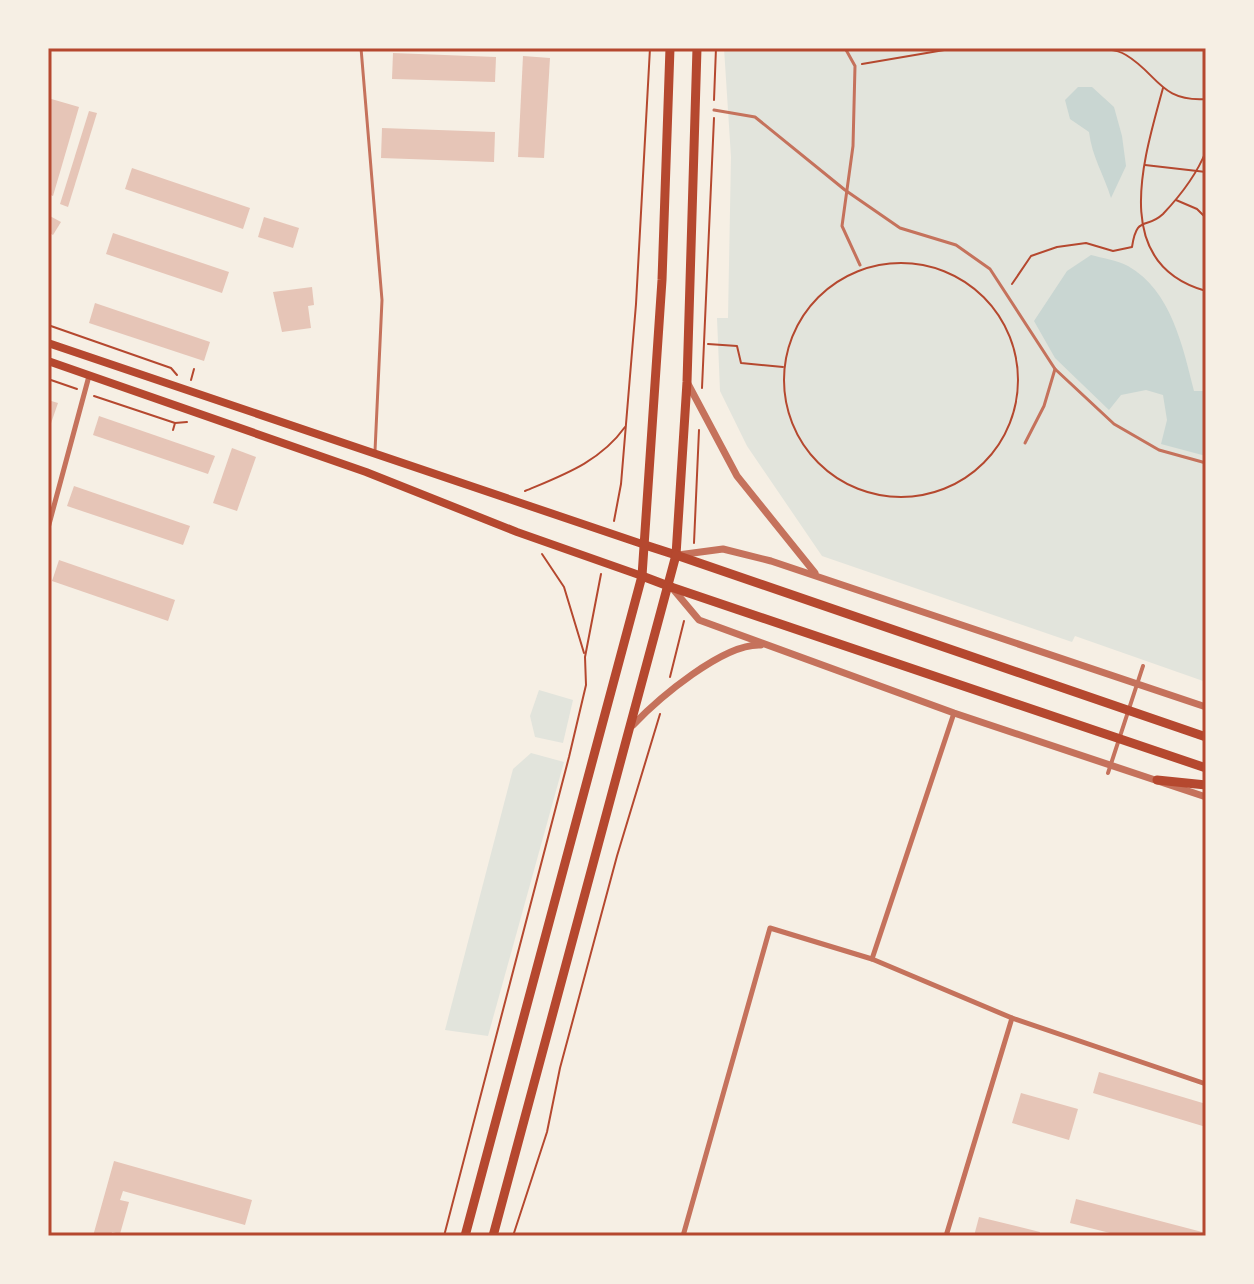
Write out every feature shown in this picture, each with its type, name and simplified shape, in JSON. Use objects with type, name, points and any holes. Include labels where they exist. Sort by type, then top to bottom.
[{"type":"main road","points":[[465,1236],[642,576],[662,280],[670,48]]},
{"type":"main road","points":[[493,1236],[671,587],[676,555],[687,382],[697,48]]},
{"type":"main road","points":[[48,343],[1206,737]]},
{"type":"main road","points":[[48,361],[366,472],[671,587],[1206,768]]},
{"type":"main road","points":[[1157,780],[1206,785]]},
{"type":"street","points":[[48,528],[89,376]]},
{"type":"street","points":[[687,382],[737,476],[816,575]]},
{"type":"street","points":[[676,555],[723,549],[816,575],[1206,707]]},
{"type":"street","points":[[671,587],[699,620],[954,713],[1206,797]]},
{"type":"street","points":[[633,725],[665,692],[710,664],[756,644],[772,647]]},
{"type":"street","points":[[1108,773],[1143,666]]},
{"type":"street","points":[[872,959],[954,713]]},
{"type":"street","points":[[683,1236],[770,928],[872,959],[1012,1018],[1206,1084]]},
{"type":"street","points":[[946,1236],[1012,1018]]},
{"type":"lane","points":[[361,48],[382,300],[375,452]]},
{"type":"lane","points":[[845,48],[855,66],[853,146],[842,226],[860,265]]},
{"type":"lane","points":[[714,110],[755,117],[845,190],[900,228],[956,245],[990,269],[1055,369],[1114,424],[1159,450],[1206,463]]},
{"type":"lane","points":[[1025,443],[1044,406],[1055,369]]},
{"type":"path","points":[[611,533],[621,484],[637,289],[650,48]]},
{"type":"path","points":[[855,66],[956,48]]},
{"type":"path","points":[[1064,48],[1104,49],[1126,55],[1163,88],[1188,100],[1206,99]]},
{"type":"path","points":[[1126,55],[1129,48]]},
{"type":"path","points":[[1163,88],[1144,164],[1142,221],[1157,264],[1188,286],[1206,291]]},
{"type":"path","points":[[992,306],[1021,275],[1031,256],[1086,243],[1113,251],[1132,247],[1134,231],[1142,221],[1159,217],[1175,200],[1195,173],[1206,151]]},
{"type":"path","points":[[1144,164],[1206,172]]},
{"type":"path","points":[[1175,200],[1197,209],[1206,218]]},
{"type":"path","points":[[890,263],[919,264],[946,272],[971,286],[992,306],[1010,335],[1018,368],[1017,403],[1005,435],[984,464],[955,485],[921,496],[885,497],[862,490],[820,465],[798,437],[786,403],[784,367],[792,335],[809,307],[833,284],[863,269],[890,263]]},
{"type":"path","points":[[48,325],[171,368],[187,389]]},
{"type":"path","points":[[705,344],[737,346],[741,363],[784,367]]},
{"type":"path","points":[[48,379],[175,423],[189,422]]},
{"type":"path","points":[[508,498],[568,475],[605,449],[625,426]]},
{"type":"path","points":[[1005,435],[1013,438]]},
{"type":"path","points":[[539,551],[550,560],[564,587],[585,657]]},
{"type":"path","points":[[444,1236],[569,757],[586,685],[585,657],[604,563]]},
{"type":"shaded area","points":[[724,48],[1206,48],[1206,682],[1075,636],[1072,642],[822,556],[747,446],[720,391],[717,318],[728,318],[731,157]]},
{"type":"shaded area","points":[[1078,87],[1092,87],[1114,107],[1126,166],[1111,198],[1095,158],[1089,132],[1070,119],[1065,100]]},
{"type":"shaded area","points":[[1091,255],[1128,266],[1143,276],[1165,304],[1180,338],[1194,391],[1206,391],[1206,456],[1161,444],[1167,420],[1163,395],[1146,390],[1121,395],[1109,410],[1055,358],[1034,321],[1067,271]]},
{"type":"shaded area","points":[[539,690],[573,700],[563,743],[535,737],[530,716]]},
{"type":"shaded area","points":[[531,753],[564,762],[488,1036],[445,1030],[513,769]]},
{"type":"building","points":[[393,53],[496,57],[495,82],[392,79]]},
{"type":"building","points":[[523,56],[550,58],[544,158],[518,157]]},
{"type":"building","points":[[48,98],[79,107],[53,196],[48,194]]},
{"type":"building","points":[[89,111],[97,113],[68,207],[60,204]]},
{"type":"building","points":[[382,128],[495,132],[494,162],[381,158]]},
{"type":"building","points":[[132,168],[250,208],[243,229],[125,189]]},
{"type":"building","points":[[48,215],[61,222],[53,235],[48,232]]},
{"type":"building","points":[[264,217],[299,228],[293,248],[258,237]]},
{"type":"building","points":[[113,233],[229,272],[222,293],[106,254]]},
{"type":"building","points":[[312,287],[314,305],[308,306],[311,328],[282,332],[273,292]]},
{"type":"building","points":[[95,303],[210,342],[204,361],[89,323]]},
{"type":"building","points":[[48,400],[58,403],[48,432]]},
{"type":"building","points":[[99,416],[215,456],[208,474],[93,435]]},
{"type":"building","points":[[232,448],[256,457],[237,511],[213,503]]},
{"type":"building","points":[[74,486],[190,526],[183,545],[67,506]]},
{"type":"building","points":[[59,560],[175,600],[168,621],[52,581]]},
{"type":"building","points":[[1099,1072],[1206,1104],[1206,1127],[1093,1093]]},
{"type":"building","points":[[1021,1093],[1078,1109],[1069,1140],[1012,1123]]},
{"type":"building","points":[[114,1161],[252,1200],[245,1225],[123,1191],[120,1200],[129,1202],[120,1234],[112,1232],[111,1236],[93,1236]]},
{"type":"building","points":[[1076,1199],[1206,1233],[1206,1236],[1122,1236],[1070,1223]]},
{"type":"building","points":[[979,1217],[1040,1232],[1039,1236],[974,1236]]}]
